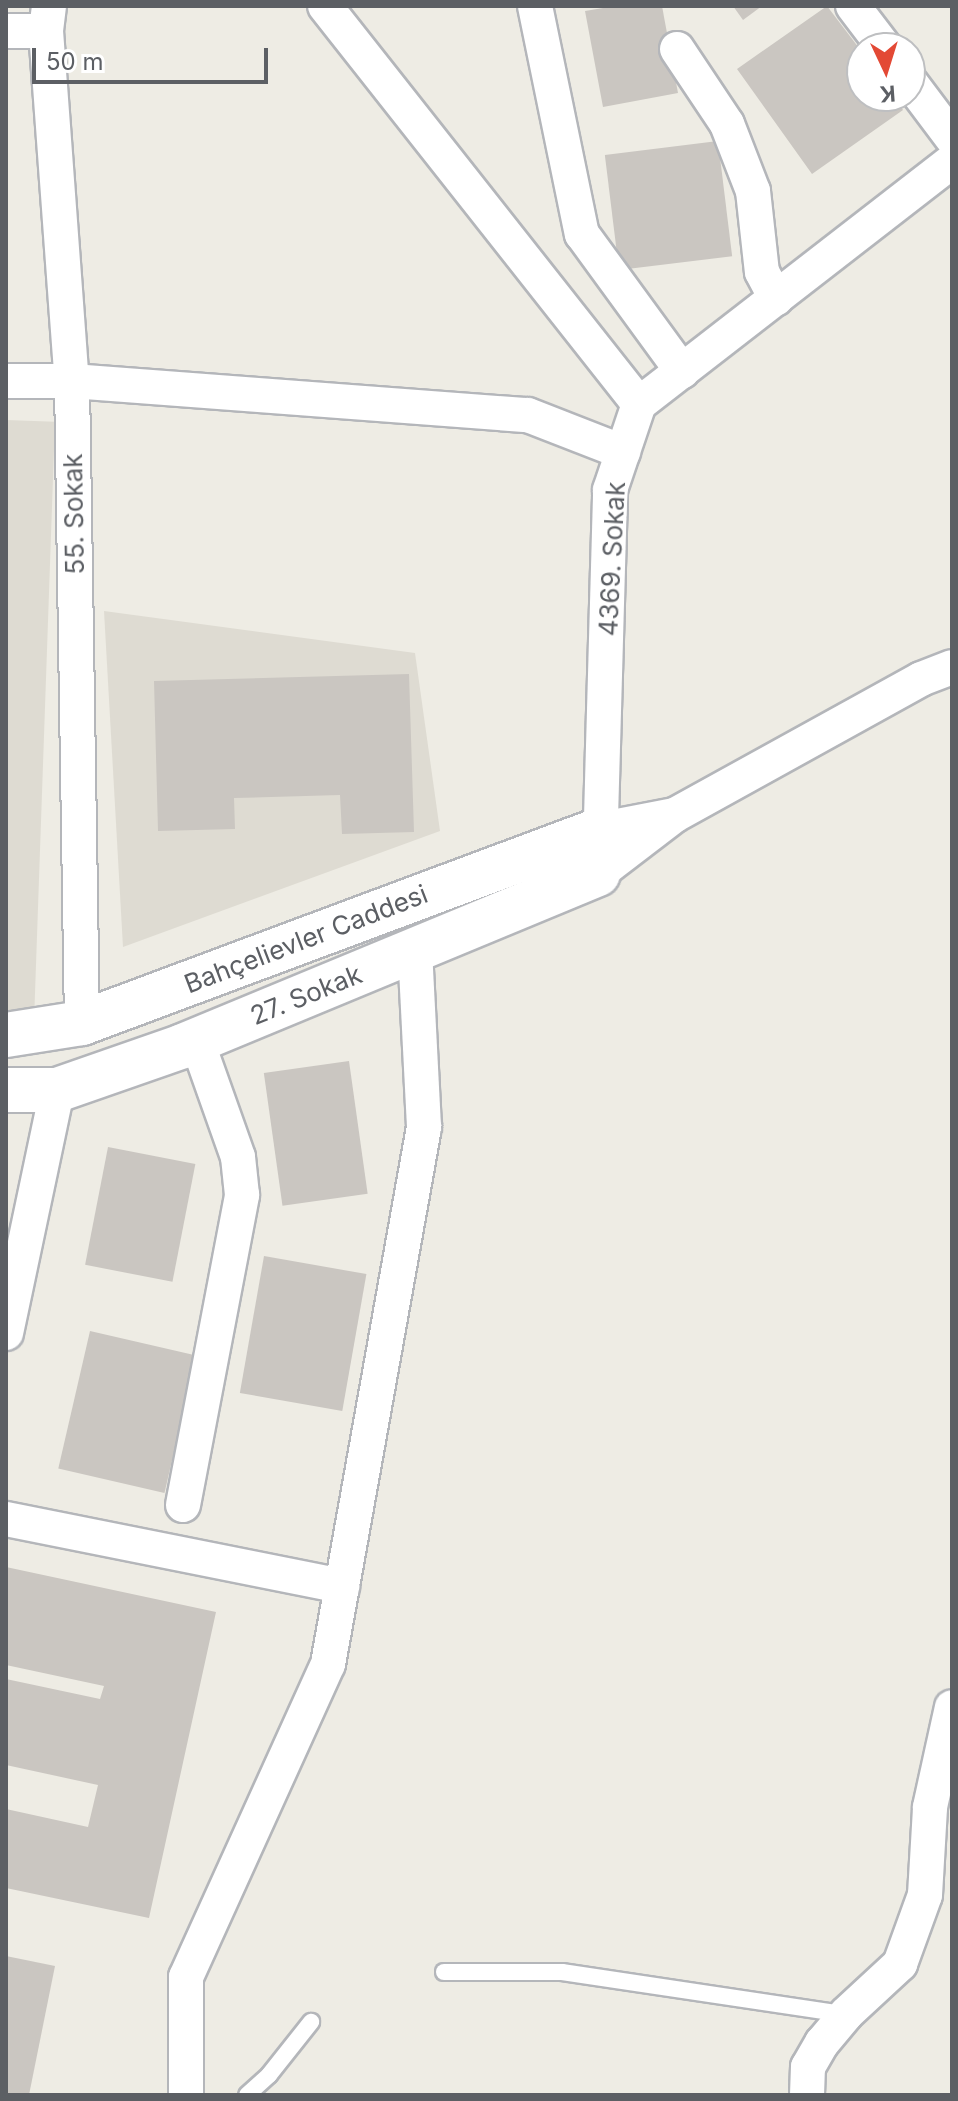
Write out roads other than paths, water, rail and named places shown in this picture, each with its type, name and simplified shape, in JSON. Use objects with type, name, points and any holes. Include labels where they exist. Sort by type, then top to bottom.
[{"type":"main road","name":"Bahçelievler Caddesi","points":[[6,1035],[82,1023],[602,829]]},
{"type":"main road","name":"27. Sokak","points":[[6,1090],[57,1090],[197,1041],[598,874]]},
{"type":"street","points":[[325,6],[639,404],[952,161]]},
{"type":"street","points":[[535,6],[582,234],[682,371]]},
{"type":"street","points":[[853,6],[873,32]]},
{"type":"street","points":[[6,31],[47,18]]},
{"type":"street","name":"55. Sokak","points":[[47,18],[72,381],[82,1023]]},
{"type":"street","points":[[677,49],[727,124],[753,191],[762,272],[776,298]]},
{"type":"street","points":[[926,103],[952,138]]},
{"type":"street","points":[[6,381],[72,381],[528,415],[623,452]]},
{"type":"street","name":"4369. Sokak","points":[[598,874],[602,829],[610,490],[639,404]]},
{"type":"street","points":[[598,874],[675,815],[921,679],[952,667]]},
{"type":"street","points":[[602,829],[675,815]]},
{"type":"street","points":[[186,2095],[186,1977],[328,1664],[424,1127],[415,950]]},
{"type":"street","points":[[183,1505],[242,1195],[238,1157],[197,1041]]},
{"type":"street","points":[[6,1333],[57,1090]]},
{"type":"street","points":[[6,1519],[342,1586]]},
{"type":"street","points":[[807,2095],[808,2067],[846,2014],[900,1964],[925,1895],[930,1807],[952,1707]]},
{"type":"lane","points":[[444,1972],[562,1972],[846,2014]]},
{"type":"lane","points":[[247,2095],[269,2075],[311,2022]]}]
